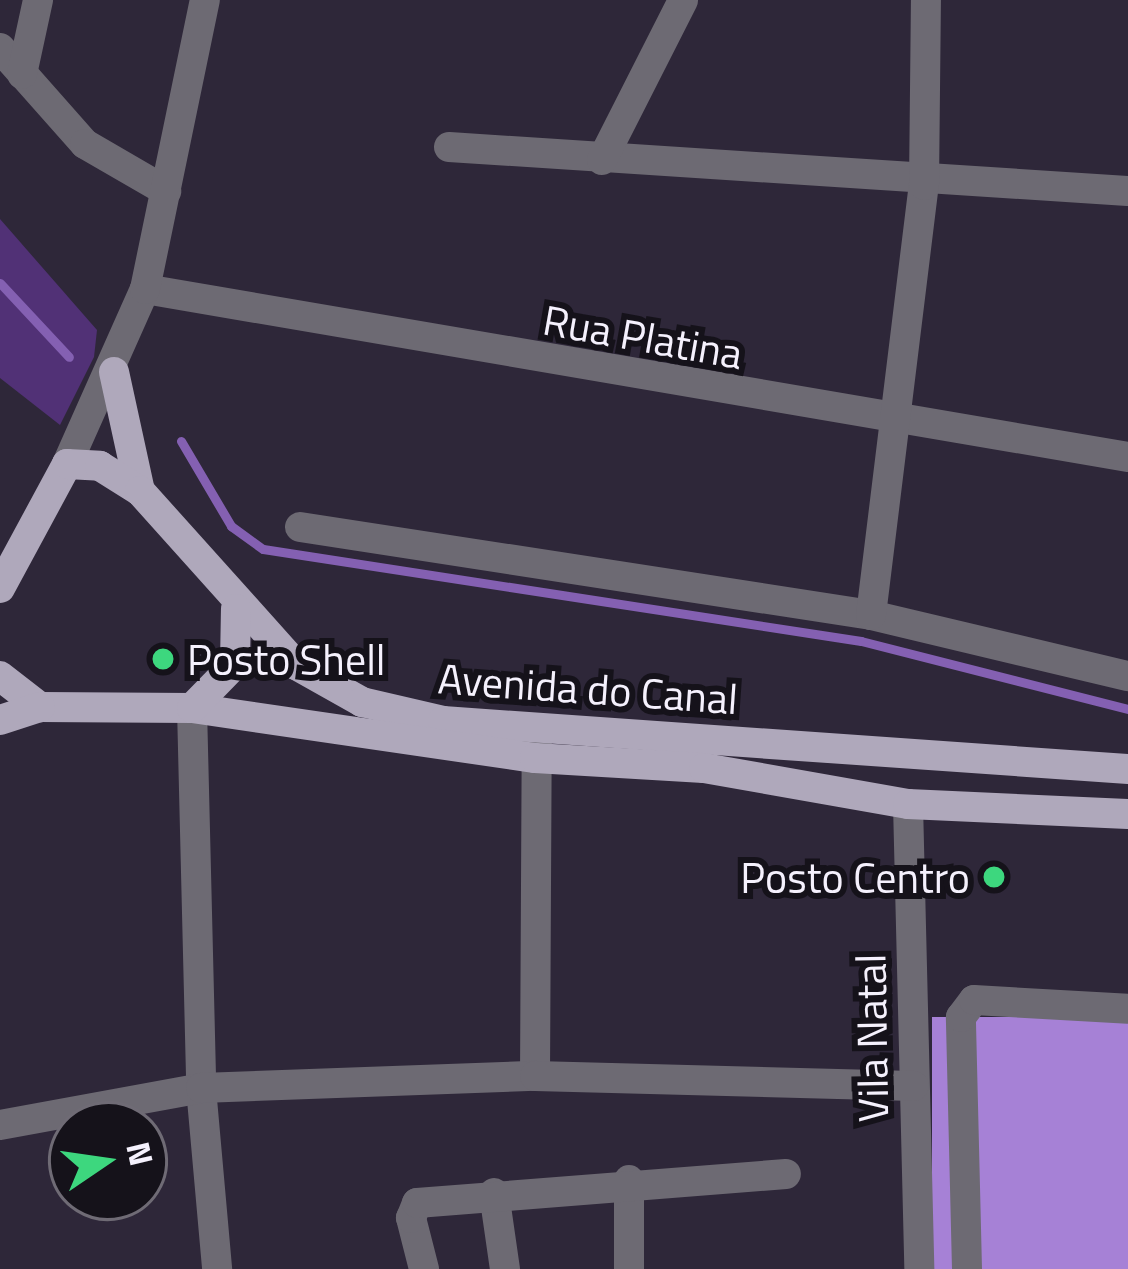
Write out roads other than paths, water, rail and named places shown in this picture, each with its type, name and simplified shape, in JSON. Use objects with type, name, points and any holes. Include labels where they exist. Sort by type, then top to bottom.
[{"type":"main road","points":[[114,372],[140,491]]},
{"type":"main road","points":[[0,588],[67,464]]},
{"type":"main road","name":"Avenida do Canal","points":[[67,464],[100,466],[140,491],[236,609],[336,693],[536,743],[1128,770]]},
{"type":"main road","points":[[192,708],[235,664],[236,609]]},
{"type":"main road","points":[[0,676],[40,707]]},
{"type":"main road","name":"Avenida do Canal","points":[[0,720],[40,707],[192,708],[536,743],[908,804],[1128,814]]},
{"type":"street","points":[[22,74],[38,0]]},
{"type":"street","points":[[67,464],[114,372],[145,289],[205,0]]},
{"type":"street","points":[[602,160],[683,0]]},
{"type":"street","points":[[872,615],[924,185],[926,0]]},
{"type":"street","points":[[0,48],[85,145],[166,190]]},
{"type":"street","points":[[449,146],[924,185],[1128,191]]},
{"type":"street","name":"Rua Platina","points":[[145,289],[896,424],[1128,457]]},
{"type":"street","points":[[300,527],[872,615],[1128,676]]},
{"type":"street","points":[[192,708],[201,1088],[217,1269]]},
{"type":"street","points":[[536,743],[536,1076]]},
{"type":"street","name":"Vila Natal","points":[[908,804],[919,1269]]},
{"type":"street","points":[[967,1269],[961,1017],[974,1000],[1128,1009]]},
{"type":"street","points":[[0,1125],[201,1088],[536,1076],[914,1086]]},
{"type":"street","points":[[424,1269],[413,1206],[494,1192],[629,1180],[786,1174]]},
{"type":"street","points":[[629,1180],[629,1269]]},
{"type":"street","points":[[494,1192],[505,1269]]},
{"type":"waterway","points":[[0,283],[69,357]]},
{"type":"waterway","points":[[181,441],[231,526],[263,549],[861,641],[1128,709]]},
{"type":"place","name":"Posto Shell","points":[[163,659]]},
{"type":"place","name":"Posto Centro","points":[[994,877]]}]
